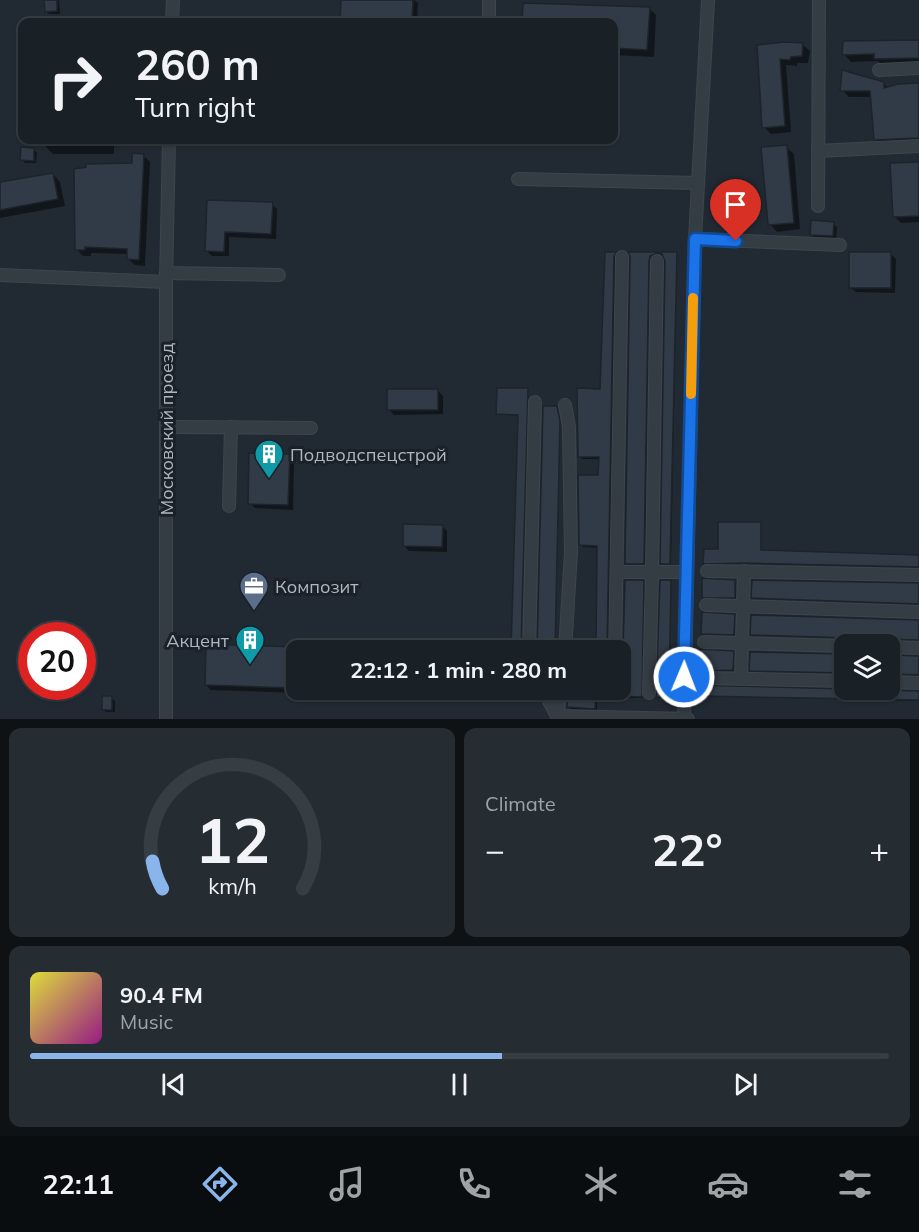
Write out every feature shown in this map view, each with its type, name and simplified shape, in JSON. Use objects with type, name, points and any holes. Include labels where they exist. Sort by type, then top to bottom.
[{"type":"street","points":[[172,18],[173,0]]},
{"type":"street","points":[[489,0],[489,18]]},
{"type":"street","points":[[557,716],[686,719],[686,572],[695,239],[708,0]]},
{"type":"street","points":[[818,206],[819,0]]},
{"type":"street","points":[[879,70],[919,69]]},
{"type":"street","name":"Московский проезд","points":[[166,719],[166,278],[169,144]]},
{"type":"street","points":[[818,151],[919,146]]},
{"type":"street","points":[[518,179],[698,183]]},
{"type":"street","points":[[695,239],[840,245]]},
{"type":"street","points":[[615,640],[622,257]]},
{"type":"street","points":[[649,693],[657,261]]},
{"type":"street","points":[[0,275],[166,278],[279,275]]},
{"type":"street","points":[[529,640],[535,402]]},
{"type":"street","points":[[565,405],[569,427],[571,552],[566,640]]},
{"type":"street","points":[[167,427],[311,428]]},
{"type":"street","points":[[229,506],[231,428]]},
{"type":"street","points":[[707,571],[919,575]]},
{"type":"street","points":[[741,678],[740,643],[744,571]]},
{"type":"street","points":[[617,572],[686,572]]},
{"type":"street","points":[[706,606],[919,612]]},
{"type":"street","points":[[704,642],[834,646]]},
{"type":"street","points":[[900,647],[919,648]]},
{"type":"street","points":[[703,678],[834,681]]},
{"type":"street","points":[[900,682],[919,683]]},
{"type":"street","points":[[549,700],[557,716]]},
{"type":"street","points":[[557,716],[559,700]]},
{"type":"building","points":[[44,0],[57,0],[57,11],[45,12]]},
{"type":"building","points":[[341,0],[413,0],[412,18],[340,18]]},
{"type":"building","points":[[523,3],[650,7],[647,50],[618,48],[618,18],[522,18]]},
{"type":"building","points":[[919,40],[919,58],[874,59],[874,54],[842,55],[843,41]]},
{"type":"building","points":[[803,43],[802,56],[791,57],[790,60],[780,59],[785,126],[762,128],[757,45]]},
{"type":"building","points":[[842,70],[884,82],[884,88],[898,84],[919,83],[919,138],[874,140],[870,91],[840,91]]},
{"type":"building","points":[[787,145],[794,223],[768,225],[761,147]]},
{"type":"building","points":[[21,147],[34,148],[34,161],[20,160]]},
{"type":"building","points":[[132,153],[144,154],[139,260],[127,259],[127,249],[85,247],[85,250],[75,250],[74,169],[86,167],[86,164],[132,163]]},
{"type":"building","points":[[919,162],[919,216],[893,217],[890,163]]},
{"type":"building","points":[[53,173],[58,199],[0,210],[0,182]]},
{"type":"building","points":[[207,200],[273,202],[271,234],[225,232],[224,252],[205,251]]},
{"type":"building","points":[[811,220],[834,222],[833,236],[810,235]]},
{"type":"building","points":[[605,252],[616,252],[614,257],[607,640],[596,640],[597,546],[579,545],[578,475],[598,475],[599,457],[578,457],[577,388],[600,389]]},
{"type":"building","points":[[628,252],[677,252],[670,564],[660,564],[665,261],[662,254],[657,253],[650,256],[649,261],[644,564],[625,564],[630,257]]},
{"type":"building","points":[[849,252],[891,252],[891,288],[849,288]]},
{"type":"building","points":[[497,388],[528,388],[521,640],[511,640],[518,415],[496,414]]},
{"type":"building","points":[[387,389],[438,389],[438,410],[387,410]]},
{"type":"building","points":[[543,406],[557,406],[560,421],[555,640],[537,640]]},
{"type":"building","name":"Подводспецстрой","points":[[249,453],[290,454],[288,505],[248,504]]},
{"type":"building","points":[[718,522],[761,522],[761,550],[919,555],[919,567],[703,564],[704,549],[718,549]]},
{"type":"building","points":[[403,524],[443,525],[442,547],[403,546]]},
{"type":"building","points":[[702,578],[735,580],[735,598],[702,598]]},
{"type":"building","points":[[625,580],[644,580],[642,697],[631,696],[631,640],[623,640]]},
{"type":"building","points":[[660,580],[671,580],[669,698],[656,697]]},
{"type":"building","points":[[752,580],[919,583],[919,604],[751,598]]},
{"type":"building","points":[[702,612],[735,614],[734,635],[701,634]]},
{"type":"building","points":[[751,615],[919,620],[919,640],[900,639],[900,634],[834,634],[834,637],[750,635]]},
{"type":"building","name":"Акцент","points":[[206,644],[286,647],[286,688],[205,685]]},
{"type":"building","points":[[700,649],[734,651],[733,670],[699,671]]},
{"type":"building","points":[[750,652],[834,654],[834,673],[749,671]]},
{"type":"building","points":[[900,655],[919,656],[919,675],[900,674]]},
{"type":"building","points":[[698,685],[834,689],[834,698],[698,696]]},
{"type":"building","points":[[900,690],[919,691],[919,700],[900,700]]},
{"type":"building","points":[[102,696],[112,696],[112,710],[102,710]]},
{"type":"building","points":[[568,700],[595,700],[595,709],[567,707]]},
{"type":"slow traffic","points":[[691,394],[693,298]]},
{"type":"place","name":"Подводспецстрой","points":[[269,480]]},
{"type":"place","name":"Композит","points":[[254,612]]},
{"type":"place","name":"Акцент","points":[[250,666]]},
{"type":"route","points":[[684,677],[695,239],[736,241]]}]
